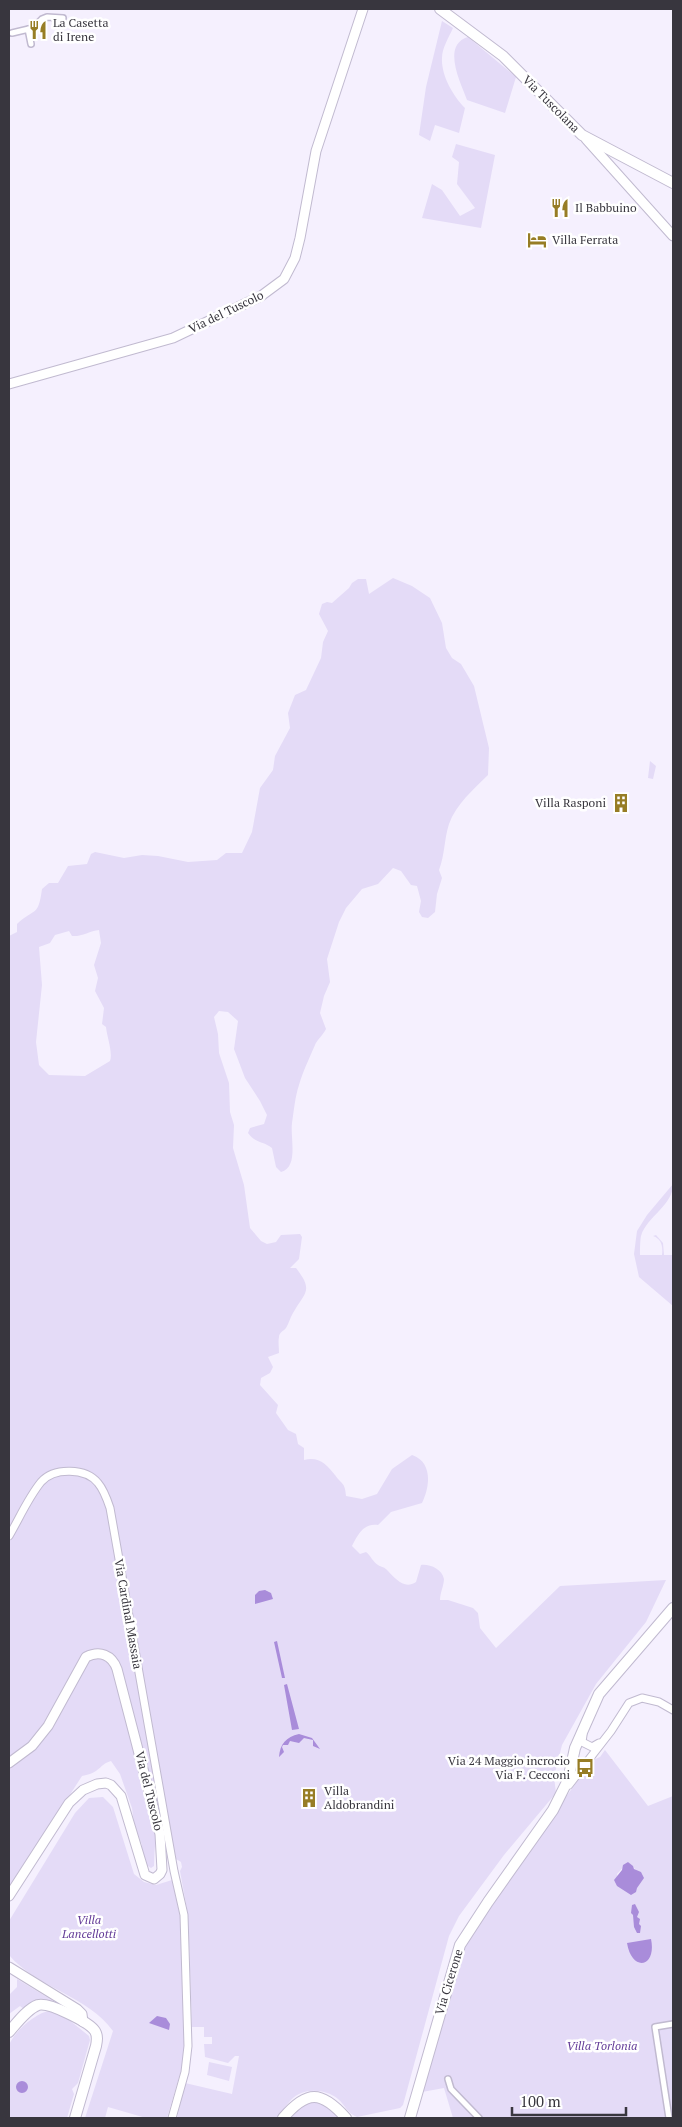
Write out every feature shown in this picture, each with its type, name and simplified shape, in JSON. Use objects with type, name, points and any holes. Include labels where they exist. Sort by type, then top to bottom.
[{"type":"main road","name":"Via Tuscolana","points":[[440,9],[503,56],[582,135],[673,183]]},
{"type":"main road","name":"Via Cicerone","points":[[410,2118],[460,1945],[553,1810],[568,1780],[575,1748],[599,1694],[673,1608]]},
{"type":"main road","points":[[9,2032],[32,2009],[42,2005],[51,2006],[94,2029],[97,2040],[75,2118]]},
{"type":"main road","points":[[283,2118],[298,2102],[314,2096],[328,2101],[346,2118]]},
{"type":"street","name":"Via del Tuscolo","points":[[9,384],[173,338],[261,296],[284,279],[295,258],[300,238],[316,151],[362,9]]},
{"type":"street","points":[[12,33],[33,28],[42,19],[64,18]]},
{"type":"street","points":[[28,29],[31,44]]},
{"type":"street","points":[[582,135],[673,236]]},
{"type":"street","points":[[608,162],[612,151]]},
{"type":"street","name":"Via Cardinal Massaia","points":[[9,1536],[42,1481],[55,1474],[70,1471],[84,1474],[97,1481],[105,1494],[110,1508],[174,1871],[184,1915],[188,2046],[185,2072],[172,2118]]},
{"type":"street","name":"Via del Tuscolo","points":[[9,1763],[32,1746],[48,1726],[86,1657],[98,1653],[111,1658],[117,1669],[160,1834],[162,1870],[154,1879],[145,1875],[121,1796],[106,1783],[97,1784],[83,1790],[69,1804],[9,1896]]},
{"type":"street","points":[[559,1798],[602,1742],[628,1703],[642,1698],[659,1702],[673,1710]]},
{"type":"street","points":[[583,1729],[582,1742],[592,1747],[602,1742]]},
{"type":"street","points":[[162,1870],[174,1871]]},
{"type":"street","points":[[9,1967],[77,2009],[82,2014],[83,2022]]},
{"type":"street","points":[[669,2118],[655,2027],[673,2024]]},
{"type":"street","points":[[448,2079],[452,2089],[479,2118]]},
{"type":"green space","points":[[442,21],[453,28],[442,54],[443,71],[456,98],[465,108],[459,133],[435,125],[430,141],[419,135],[426,87]]},
{"type":"green space","points":[[468,37],[516,77],[505,113],[467,100],[455,65],[454,56],[460,41]]},
{"type":"green space","points":[[456,144],[495,155],[481,228],[422,218],[432,184],[442,190],[460,216],[475,208],[457,184],[459,162],[452,157]]},
{"type":"green space","points":[[393,578],[412,586],[430,598],[442,623],[446,648],[452,658],[461,664],[474,686],[489,748],[488,775],[461,803],[449,824],[439,870],[442,878],[437,894],[435,912],[428,918],[422,917],[419,912],[421,901],[417,886],[411,885],[401,871],[393,868],[378,884],[362,889],[346,908],[339,922],[327,959],[330,982],[320,1013],[326,1029],[316,1043],[301,1080],[292,1123],[292,1158],[287,1169],[281,1172],[276,1167],[272,1148],[257,1141],[248,1133],[250,1128],[264,1124],[267,1115],[245,1078],[234,1049],[238,1021],[228,1012],[219,1011],[214,1017],[218,1034],[219,1053],[229,1083],[230,1112],[234,1125],[233,1148],[244,1185],[250,1228],[261,1241],[267,1244],[276,1242],[281,1235],[300,1234],[302,1237],[299,1259],[290,1268],[296,1268],[302,1276],[306,1291],[286,1328],[280,1334],[279,1353],[268,1357],[273,1367],[270,1373],[261,1378],[260,1385],[278,1405],[276,1413],[288,1430],[296,1434],[298,1444],[304,1448],[304,1460],[314,1459],[326,1465],[343,1484],[346,1496],[362,1499],[377,1494],[392,1469],[412,1455],[424,1463],[427,1469],[428,1483],[422,1503],[391,1512],[378,1525],[365,1528],[352,1546],[360,1554],[366,1552],[376,1564],[386,1569],[404,1584],[408,1585],[416,1582],[421,1565],[432,1566],[441,1572],[444,1579],[440,1600],[448,1600],[473,1608],[478,1613],[480,1628],[496,1648],[560,1586],[666,1580],[646,1622],[596,1684],[562,1745],[554,1777],[556,1793],[504,1855],[459,1916],[449,1936],[403,2105],[400,2108],[357,2117],[351,2114],[333,2096],[321,2091],[308,2091],[296,2096],[289,2102],[277,2118],[177,2118],[185,2083],[232,2094],[239,2056],[235,2056],[228,2063],[205,2057],[204,2044],[212,2044],[212,2037],[204,2037],[204,2027],[192,2027],[188,1915],[180,1871],[182,1867],[181,1862],[176,1859],[155,1761],[155,1789],[161,1830],[156,1843],[154,1866],[151,1868],[145,1864],[140,1851],[142,1845],[134,1824],[132,1808],[120,1774],[111,1761],[93,1773],[82,1776],[9,1889],[9,936],[17,932],[17,924],[35,911],[41,898],[42,889],[49,883],[58,883],[68,866],[87,864],[91,854],[95,852],[124,858],[142,855],[158,856],[188,862],[217,860],[226,853],[242,853],[252,832],[260,788],[273,770],[275,756],[290,728],[288,713],[295,695],[306,690],[321,658],[323,642],[328,631],[319,614],[322,604],[332,603],[358,579],[366,579],[369,594]],"holes":[[[99,930],[101,943],[94,965],[98,978],[95,991],[104,1008],[102,1024],[106,1027],[111,1058],[110,1061],[85,1076],[49,1075],[39,1065],[36,1042],[42,985],[39,947],[50,943],[55,935],[69,931],[72,936],[79,936]]]},
{"type":"green space","points":[[650,761],[656,766],[653,779],[648,778]]},
{"type":"green space","points":[[673,1184],[669,1199],[644,1229],[641,1236],[640,1255],[662,1255],[661,1244],[653,1236],[656,1235],[663,1243],[664,1255],[673,1255],[673,1306],[639,1277],[634,1254],[637,1231],[647,1215]]},
{"type":"green space","name":"Villa Torlonia","points":[[605,1750],[648,1806],[673,1796],[673,2118],[453,2118],[444,2088],[422,2092],[462,1948],[492,1899],[593,1760],[600,1757]],"holes":[[[628,1862],[637,1871],[637,1888],[625,1889],[621,1887],[617,1874]]]},
{"type":"green space","name":"Villa Lancellotti","points":[[103,1797],[113,1807],[134,1874],[144,1882],[156,1885],[172,1880],[180,1916],[185,2047],[182,2067],[167,2118],[146,2118],[108,2107],[105,2118],[85,2118],[113,2031],[103,2019],[90,2009],[34,1976],[9,1955],[9,1921],[75,1813],[89,1798]]},
{"type":"green space","points":[[17,1979],[55,2002],[25,2010],[20,2006],[9,2014],[9,1995],[17,1987]]},
{"type":"green space","points":[[50,2011],[68,2019],[89,2036],[90,2040],[78,2083],[72,2089],[74,2094],[67,2118],[9,2118],[9,2045],[26,2023],[44,2012]]},
{"type":"green space","points":[[209,2062],[232,2067],[229,2081],[207,2075]]},
{"type":"green space","points":[[308,2102],[322,2105],[341,2118],[289,2118]]},
{"type":"shaded area","points":[[265,1590],[271,1593],[273,1599],[255,1604],[255,1595],[259,1591]]},
{"type":"shaded area","points":[[277,1641],[285,1678],[282,1678],[274,1642]]},
{"type":"shaded area","points":[[287,1684],[299,1729],[292,1730],[284,1685]]},
{"type":"shaded area","points":[[299,1734],[312,1738],[320,1749],[313,1746],[313,1740],[304,1738],[299,1743],[290,1741],[288,1745],[283,1745],[284,1752],[279,1757],[281,1748],[284,1742]]},
{"type":"shaded area","points":[[628,1862],[634,1869],[641,1872],[644,1878],[636,1892],[631,1895],[617,1886],[614,1880],[622,1870],[623,1865]]},
{"type":"shaded area","points":[[635,1904],[639,1912],[637,1917],[640,1919],[640,1933],[637,1933],[634,1927],[633,1915],[631,1913],[632,1905]]},
{"type":"shaded area","points":[[651,1939],[652,1948],[650,1956],[643,1963],[638,1962],[630,1953],[627,1943]]},
{"type":"shaded area","points":[[157,2016],[166,2018],[170,2024],[169,2030],[149,2023]]},
{"type":"shaded area","points":[[20,2081],[24,2081],[28,2087],[24,2093],[20,2093],[16,2089],[16,2085]]},
{"type":"place","name":"La Casetta di Irene","points":[[38,30]]},
{"type":"place","name":"Il Babbuino","points":[[560,208]]},
{"type":"place","name":"Villa Ferrata","points":[[537,240]]},
{"type":"place","name":"Villa Rasponi","points":[[621,803]]},
{"type":"place","name":"Via 24 Maggio incrocio Via F. Cecconi","points":[[585,1768]]},
{"type":"place","name":"Villa Aldobrandini","points":[[309,1798]]}]
